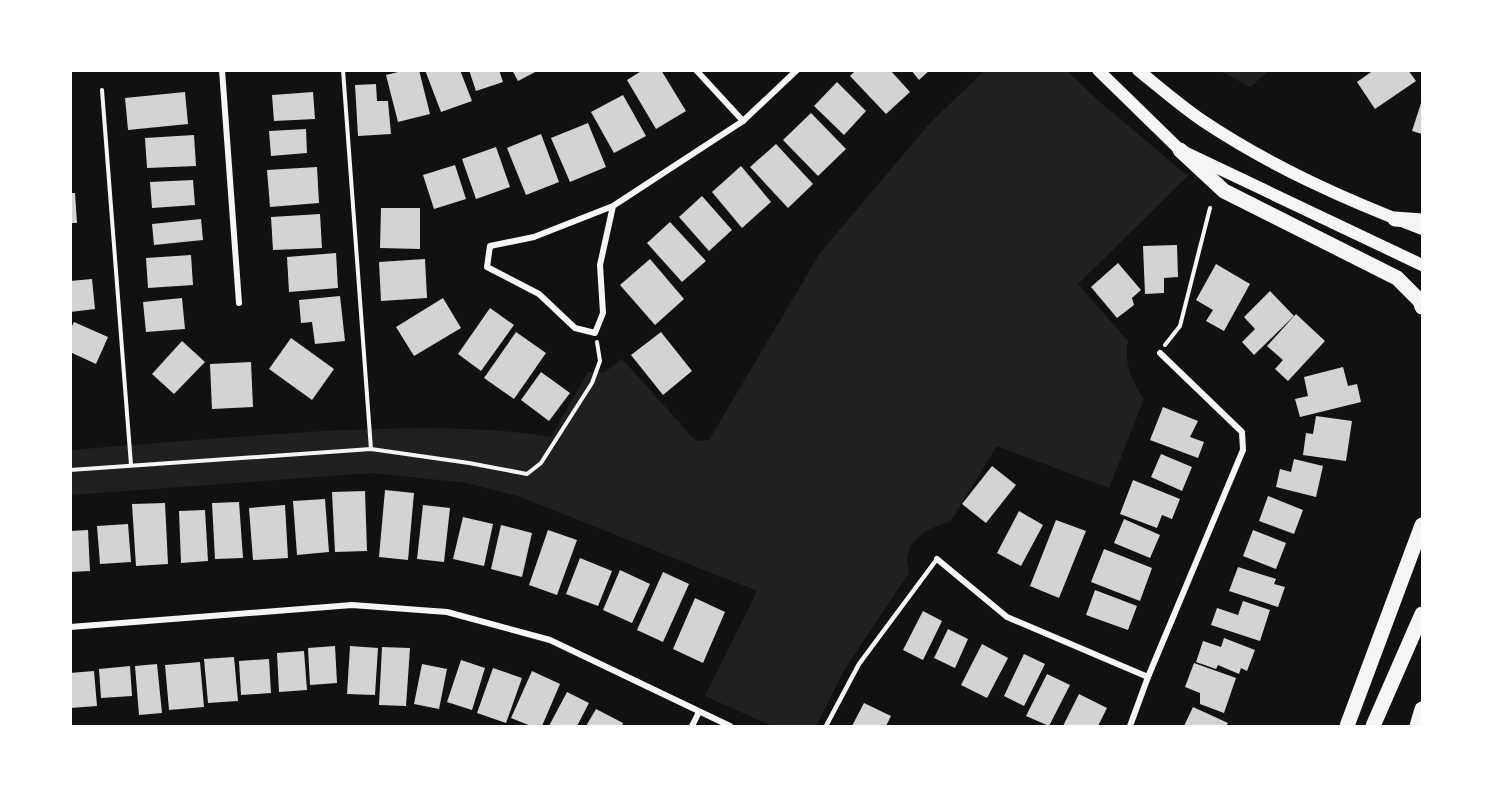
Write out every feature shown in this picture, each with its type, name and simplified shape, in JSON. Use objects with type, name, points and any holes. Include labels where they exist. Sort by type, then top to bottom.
[{"type":"main road","points":[[1098,70],[1224,191],[1397,278],[1420,300],[1422,307]]},
{"type":"main road","points":[[1138,70],[1202,120],[1254,153],[1312,183],[1422,229]]},
{"type":"main road","points":[[1180,150],[1422,265]]},
{"type":"main road","points":[[1395,219],[1422,221]]},
{"type":"main road","points":[[1347,726],[1422,525]]},
{"type":"main road","points":[[1373,726],[1422,614]]},
{"type":"main road","points":[[1418,726],[1422,709]]},
{"type":"street","points":[[222,70],[239,303]]},
{"type":"street","points":[[696,70],[743,121]]},
{"type":"street","points":[[613,206],[600,265],[603,313],[595,333],[575,328],[538,294],[487,267],[490,246],[534,237],[613,206],[743,121],[796,70]]},
{"type":"street","points":[[1130,726],[1148,677],[1243,450],[1242,432],[1160,353]]},
{"type":"street","points":[[937,559],[1007,617],[1148,677]]},
{"type":"street","points":[[70,627],[352,605],[447,612],[550,640],[730,726]]},
{"type":"street","points":[[692,726],[699,712]]},
{"type":"lane","points":[[826,726],[859,664],[937,559]]},
{"type":"path","points":[[343,70],[371,449]]},
{"type":"path","points":[[102,90],[131,465]]},
{"type":"path","points":[[1160,353],[1180,326],[1210,208]]},
{"type":"path","points":[[70,470],[371,449],[527,474],[542,463],[592,383],[600,361],[595,333]]},
{"type":"shaded area","points":[[984,71],[1067,71],[1188,176],[1078,284],[1128,341],[1127,357],[1130,372],[1144,399],[1109,488],[997,446],[950,522],[929,530],[912,544],[907,559],[909,573],[846,667],[816,726],[772,726],[705,696],[757,591],[518,496],[467,483],[372,473],[71,495],[71,450],[261,435],[382,429],[494,430],[551,437],[588,372],[605,372],[622,359],[696,441],[709,440],[820,253],[930,123]]},
{"type":"shaded area","points":[[1221,71],[1269,71],[1250,87]]},
{"type":"building","points":[[406,70],[419,70],[430,114],[398,122],[386,75]]},
{"type":"building","points":[[425,70],[460,70],[472,101],[441,112]]},
{"type":"building","points":[[469,70],[499,70],[503,82],[476,91]]},
{"type":"building","points":[[512,70],[539,70],[518,81]]},
{"type":"building","points":[[643,70],[661,70],[686,111],[656,129],[627,80]]},
{"type":"building","points":[[856,70],[890,70],[910,92],[886,114],[850,76]]},
{"type":"building","points":[[911,70],[930,70],[919,80]]},
{"type":"building","points":[[1374,70],[1408,70],[1416,81],[1375,109],[1357,82]]},
{"type":"building","points":[[837,82],[866,111],[844,135],[814,106]]},
{"type":"building","points":[[376,84],[377,101],[388,101],[391,134],[358,136],[355,85]]},
{"type":"building","points":[[185,92],[188,124],[128,130],[125,98]]},
{"type":"building","points":[[313,92],[315,119],[274,121],[272,95]]},
{"type":"building","points":[[623,95],[646,136],[614,153],[591,112]]},
{"type":"building","points":[[1422,100],[1422,134],[1412,131]]},
{"type":"building","points":[[811,113],[846,149],[818,176],[783,140]]},
{"type":"building","points":[[588,123],[606,167],[570,182],[551,138]]},
{"type":"building","points":[[306,129],[307,153],[271,156],[269,131]]},
{"type":"building","points":[[541,134],[559,182],[526,195],[507,148]]},
{"type":"building","points":[[194,135],[196,166],[147,168],[145,138]]},
{"type":"building","points":[[776,144],[813,184],[788,208],[750,167]]},
{"type":"building","points":[[496,147],[510,187],[476,199],[462,159]]},
{"type":"building","points":[[455,165],[466,199],[434,209],[423,175]]},
{"type":"building","points":[[741,166],[771,202],[742,228],[712,192]]},
{"type":"building","points":[[317,167],[319,203],[270,207],[267,170]]},
{"type":"building","points":[[193,180],[195,205],[152,208],[150,182]]},
{"type":"building","points":[[70,193],[75,193],[77,223],[70,223]]},
{"type":"building","points":[[702,196],[732,230],[709,251],[679,217]]},
{"type":"building","points":[[381,208],[420,208],[420,249],[380,248]]},
{"type":"building","points":[[320,214],[322,248],[273,250],[271,217]]},
{"type":"building","points":[[201,219],[203,240],[154,245],[152,224]]},
{"type":"building","points":[[670,222],[706,261],[682,282],[647,243]]},
{"type":"building","points":[[1177,245],[1178,277],[1164,278],[1164,293],[1145,294],[1143,246]]},
{"type":"building","points":[[336,253],[338,288],[289,292],[287,257]]},
{"type":"building","points":[[191,255],[193,285],[148,288],[146,258]]},
{"type":"building","points":[[425,259],[427,298],[381,301],[379,262]]},
{"type":"building","points":[[650,259],[684,299],[655,325],[620,285]]},
{"type":"building","points":[[1118,263],[1141,290],[1132,298],[1134,305],[1117,318],[1091,287]]},
{"type":"building","points":[[1216,264],[1250,284],[1224,331],[1206,321],[1213,310],[1196,300]]},
{"type":"building","points":[[92,279],[95,309],[70,312],[70,281]]},
{"type":"building","points":[[1270,291],[1294,316],[1254,355],[1242,342],[1255,329],[1244,317]]},
{"type":"building","points":[[340,296],[345,341],[315,344],[312,322],[301,323],[299,300]]},
{"type":"building","points":[[182,298],[185,329],[146,332],[143,302]]},
{"type":"building","points":[[443,298],[461,328],[414,356],[396,327]]},
{"type":"building","points":[[490,308],[514,325],[481,371],[458,354]]},
{"type":"building","points":[[1296,314],[1325,341],[1288,381],[1275,369],[1283,360],[1267,346]]},
{"type":"building","points":[[74,322],[108,337],[96,364],[70,352],[70,330]]},
{"type":"building","points":[[516,332],[546,353],[514,399],[484,378]]},
{"type":"building","points":[[661,332],[692,371],[663,395],[631,355]]},
{"type":"building","points":[[291,338],[334,369],[312,400],[269,369]]},
{"type":"building","points":[[182,341],[205,362],[174,394],[152,374]]},
{"type":"building","points":[[251,362],[253,407],[212,409],[210,364]]},
{"type":"building","points":[[1343,367],[1348,386],[1357,384],[1361,402],[1300,417],[1295,399],[1308,396],[1304,377]]},
{"type":"building","points":[[541,372],[570,393],[549,421],[521,400]]},
{"type":"building","points":[[1163,407],[1198,421],[1190,437],[1204,442],[1198,458],[1150,440]]},
{"type":"building","points":[[1316,416],[1352,421],[1346,461],[1303,455],[1306,433],[1313,434]]},
{"type":"building","points":[[1161,454],[1192,467],[1182,491],[1151,477]]},
{"type":"building","points":[[1294,459],[1323,466],[1316,497],[1276,487],[1280,469],[1291,472]]},
{"type":"building","points":[[992,466],[1016,485],[986,523],[962,504]]},
{"type":"building","points":[[1133,480],[1180,499],[1172,519],[1162,515],[1157,528],[1120,514]]},
{"type":"building","points":[[385,490],[414,493],[408,560],[379,557]]},
{"type":"building","points":[[365,491],[367,551],[335,552],[332,492]]},
{"type":"building","points":[[1268,496],[1303,510],[1294,534],[1259,521]]},
{"type":"building","points":[[325,499],[329,552],[297,555],[293,501]]},
{"type":"building","points":[[239,502],[243,558],[215,559],[212,503]]},
{"type":"building","points":[[165,503],[168,564],[136,566],[132,504]]},
{"type":"building","points":[[285,505],[288,558],[253,560],[249,508]]},
{"type":"building","points":[[423,505],[450,508],[444,562],[417,559]]},
{"type":"building","points":[[205,510],[208,561],[181,563],[179,511]]},
{"type":"building","points":[[1019,511],[1043,525],[1021,566],[997,553]]},
{"type":"building","points":[[463,517],[493,524],[484,566],[453,559]]},
{"type":"building","points":[[1124,519],[1160,535],[1150,558],[1114,543]]},
{"type":"building","points":[[1056,520],[1086,531],[1059,598],[1030,586]]},
{"type":"building","points":[[128,524],[131,562],[100,564],[97,526]]},
{"type":"building","points":[[501,525],[532,533],[522,577],[491,569]]},
{"type":"building","points":[[88,530],[90,571],[70,572],[70,531]]},
{"type":"building","points":[[548,530],[577,540],[557,595],[529,585]]},
{"type":"building","points":[[1253,530],[1286,543],[1276,569],[1243,556]]},
{"type":"building","points":[[1104,549],[1152,568],[1140,601],[1091,582]]},
{"type":"building","points":[[580,558],[612,571],[598,606],[566,594]]},
{"type":"building","points":[[1238,567],[1276,579],[1274,584],[1285,587],[1278,607],[1229,591]]},
{"type":"building","points":[[620,570],[650,584],[632,623],[603,610]]},
{"type":"building","points":[[663,572],[689,584],[663,642],[637,630]]},
{"type":"building","points":[[1095,590],[1137,606],[1128,630],[1086,615]]},
{"type":"building","points":[[695,598],[725,612],[703,663],[673,649]]},
{"type":"building","points":[[1243,601],[1270,610],[1260,641],[1211,625],[1217,608],[1238,615]]},
{"type":"building","points":[[923,611],[942,621],[923,660],[903,650]]},
{"type":"building","points":[[948,629],[968,639],[955,668],[934,658]]},
{"type":"building","points":[[1224,638],[1255,650],[1247,671],[1241,668],[1239,674],[1218,665],[1216,669],[1196,662],[1203,641],[1221,647]]},
{"type":"building","points":[[982,644],[1008,658],[987,698],[961,685]]},
{"type":"building","points":[[335,646],[337,683],[310,685],[308,648]]},
{"type":"building","points":[[350,646],[378,648],[375,695],[347,694]]},
{"type":"building","points":[[382,647],[410,648],[406,706],[379,705]]},
{"type":"building","points":[[304,651],[307,690],[279,692],[277,653]]},
{"type":"building","points":[[1024,654],[1045,664],[1024,706],[1004,696]]},
{"type":"building","points":[[234,657],[238,701],[208,703],[204,659]]},
{"type":"building","points":[[269,659],[271,693],[241,695],[239,661]]},
{"type":"building","points":[[461,660],[485,668],[472,710],[447,702]]},
{"type":"building","points":[[200,662],[204,707],[169,710],[165,665]]},
{"type":"building","points":[[1194,663],[1236,678],[1224,713],[1200,704],[1200,693],[1185,687]]},
{"type":"building","points":[[157,664],[162,713],[139,715],[135,666]]},
{"type":"building","points":[[422,664],[447,669],[439,709],[414,704]]},
{"type":"building","points":[[130,666],[132,696],[101,698],[99,669]]},
{"type":"building","points":[[493,668],[522,678],[506,723],[477,713]]},
{"type":"building","points":[[94,671],[97,706],[70,708],[70,673]]},
{"type":"building","points":[[532,671],[560,684],[542,726],[531,726],[511,718]]},
{"type":"building","points":[[1047,674],[1070,685],[1049,726],[1026,716]]},
{"type":"building","points":[[567,692],[589,703],[577,726],[549,726]]},
{"type":"building","points":[[1079,694],[1107,708],[1098,726],[1063,726]]},
{"type":"building","points":[[864,703],[891,716],[886,726],[852,726]]},
{"type":"building","points":[[1193,707],[1228,723],[1226,726],[1184,726]]},
{"type":"building","points":[[596,709],[623,723],[622,726],[586,726]]}]
